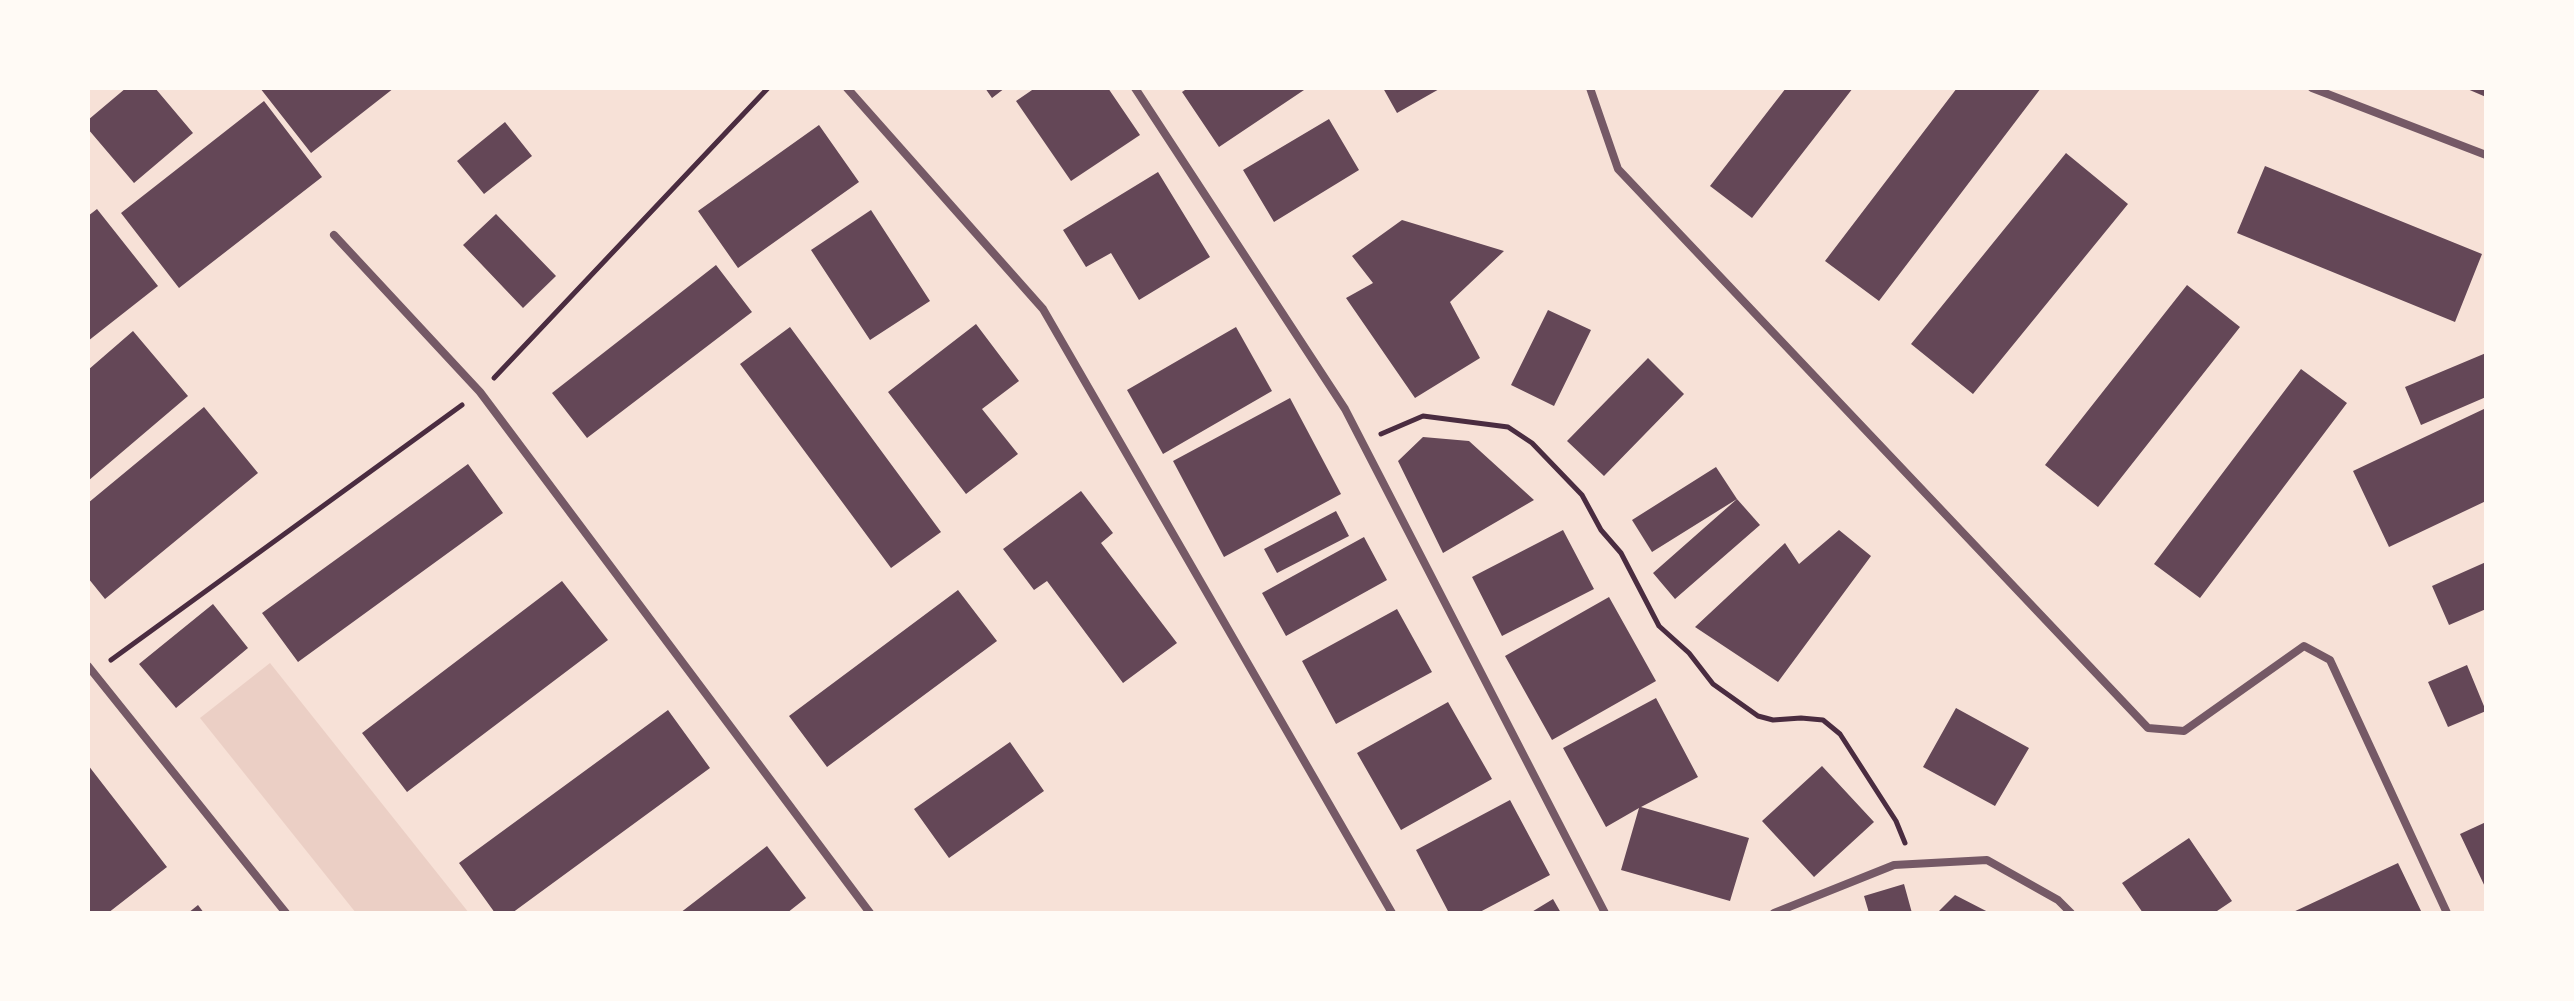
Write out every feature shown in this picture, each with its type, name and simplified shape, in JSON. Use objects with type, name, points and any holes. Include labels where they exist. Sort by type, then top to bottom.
[{"type":"street","points":[[847,88],[1043,309],[1392,913]]},
{"type":"street","points":[[1135,88],[1345,409],[1605,913]]},
{"type":"street","points":[[1590,88],[1618,169],[2148,728],[2184,731],[2304,646],[2330,660],[2447,913]]},
{"type":"street","points":[[2312,88],[2486,155]]},
{"type":"street","points":[[334,235],[480,392],[870,913]]},
{"type":"street","points":[[91,669],[286,913]]},
{"type":"street","points":[[1774,913],[1894,865],[1987,860],[2058,900],[2071,913]]},
{"type":"path","points":[[91,669],[480,392],[768,88]]},
{"type":"path","points":[[1362,442],[1423,416],[1508,427],[1532,443],[1582,495],[1601,530],[1621,553],[1659,626],[1689,653],[1713,684],[1758,716],[1773,720],[1823,720],[1840,734],[1896,821],[1913,864]]},
{"type":"shaded area","points":[[270,663],[469,913],[356,913],[200,718]]},
{"type":"building","points":[[126,88],[155,88],[193,133],[134,183],[88,129],[88,120]]},
{"type":"building","points":[[260,88],[394,88],[311,153]]},
{"type":"building","points":[[985,88],[1005,88],[992,98]]},
{"type":"building","points":[[1035,88],[1108,88],[1140,135],[1071,181],[1016,101]]},
{"type":"building","points":[[1188,88],[1307,88],[1219,147],[1182,92]]},
{"type":"building","points":[[1383,88],[1441,88],[1397,113]]},
{"type":"building","points":[[1786,88],[1853,88],[1752,218],[1710,186]]},
{"type":"building","points":[[1957,88],[2041,88],[1879,301],[1825,261]]},
{"type":"building","points":[[2465,88],[2486,88],[2486,97]]},
{"type":"building","points":[[264,101],[322,177],[179,288],[121,213]]},
{"type":"building","points":[[1329,119],[1359,170],[1274,222],[1243,170]]},
{"type":"building","points":[[505,122],[532,156],[484,194],[457,161]]},
{"type":"building","points":[[819,125],[859,182],[738,268],[698,211]]},
{"type":"building","points":[[2066,153],[2128,204],[1973,394],[1911,344]]},
{"type":"building","points":[[2265,166],[2482,254],[2455,322],[2237,233]]},
{"type":"building","points":[[1158,172],[1210,257],[1139,300],[1111,253],[1086,267],[1063,230]]},
{"type":"building","points":[[97,209],[158,286],[88,341],[88,216]]},
{"type":"building","points":[[871,210],[930,301],[870,340],[811,250]]},
{"type":"building","points":[[496,214],[556,276],[523,308],[463,245]]},
{"type":"building","points":[[1402,220],[1504,251],[1450,302],[1480,358],[1415,398],[1346,298],[1373,283],[1352,256]]},
{"type":"building","points":[[716,265],[752,312],[587,438],[552,393]]},
{"type":"building","points":[[2187,285],[2240,327],[2098,507],[2045,465]]},
{"type":"building","points":[[1548,310],[1591,330],[1554,406],[1511,385]]},
{"type":"building","points":[[976,324],[1019,381],[982,409],[1018,454],[966,494],[888,392]]},
{"type":"building","points":[[790,327],[941,532],[891,568],[740,364]]},
{"type":"building","points":[[1236,327],[1272,391],[1163,454],[1127,390]]},
{"type":"building","points":[[133,331],[188,396],[88,481],[88,370]]},
{"type":"building","points":[[2486,353],[2486,397],[2421,425],[2405,387]]},
{"type":"building","points":[[1648,358],[1684,394],[1604,476],[1567,441]]},
{"type":"building","points":[[2301,369],[2347,403],[2200,598],[2154,564]]},
{"type":"building","points":[[1290,398],[1341,494],[1224,557],[1173,461]]},
{"type":"building","points":[[204,407],[258,473],[105,599],[88,578],[88,503]]},
{"type":"building","points":[[2486,408],[2486,501],[2389,547],[2353,471]]},
{"type":"building","points":[[1423,437],[1469,441],[1534,500],[1443,553],[1398,461]]},
{"type":"building","points":[[468,464],[503,513],[298,662],[262,613]]},
{"type":"building","points":[[1716,467],[1737,499],[1652,552],[1632,520]]},
{"type":"building","points":[[1081,491],[1113,533],[1101,543],[1177,643],[1123,683],[1047,581],[1034,590],[1003,549]]},
{"type":"building","points":[[1737,499],[1760,525],[1675,599],[1653,573]]},
{"type":"building","points":[[1336,511],[1349,536],[1277,573],[1264,549]]},
{"type":"building","points":[[1563,530],[1594,589],[1502,636],[1472,577]]},
{"type":"building","points":[[1839,530],[1871,556],[1778,682],[1695,627],[1785,543],[1799,564]]},
{"type":"building","points":[[1364,537],[1387,580],[1286,636],[1262,593]]},
{"type":"building","points":[[2486,562],[2486,609],[2449,625],[2432,586]]},
{"type":"building","points":[[562,581],[608,640],[407,792],[362,733]]},
{"type":"building","points":[[958,590],[997,641],[827,767],[789,716]]},
{"type":"building","points":[[1609,597],[1656,681],[1552,740],[1505,656]]},
{"type":"building","points":[[213,604],[248,648],[176,708],[139,664]]},
{"type":"building","points":[[1397,609],[1432,672],[1336,724],[1302,661]]},
{"type":"building","points":[[2467,665],[2486,711],[2448,727],[2428,682]]},
{"type":"building","points":[[1656,698],[1698,777],[1641,807],[1749,838],[1730,901],[1621,870],[1639,808],[1606,827],[1563,748]]},
{"type":"building","points":[[1448,702],[1492,779],[1401,830],[1357,753]]},
{"type":"building","points":[[1956,708],[2029,748],[1995,806],[1923,767]]},
{"type":"building","points":[[668,710],[710,768],[512,913],[495,913],[459,863]]},
{"type":"building","points":[[1010,742],[1044,791],[949,858],[914,809]]},
{"type":"building","points":[[88,765],[167,867],[108,913],[88,913]]},
{"type":"building","points":[[1822,766],[1874,822],[1814,877],[1762,821]]},
{"type":"building","points":[[1510,800],[1550,875],[1478,913],[1449,913],[1416,850]]},
{"type":"building","points":[[2486,822],[2486,889],[2460,834]]},
{"type":"building","points":[[2189,838],[2232,901],[2214,913],[2143,913],[2122,883]]},
{"type":"building","points":[[767,846],[806,898],[787,913],[680,913]]},
{"type":"building","points":[[2398,863],[2422,913],[2291,913]]},
{"type":"building","points":[[1904,884],[1912,913],[1869,913],[1864,896]]},
{"type":"building","points":[[1955,895],[1990,913],[1937,913]]},
{"type":"building","points":[[1553,899],[1561,913],[1530,913]]},
{"type":"building","points":[[198,905],[204,913],[188,913]]}]
